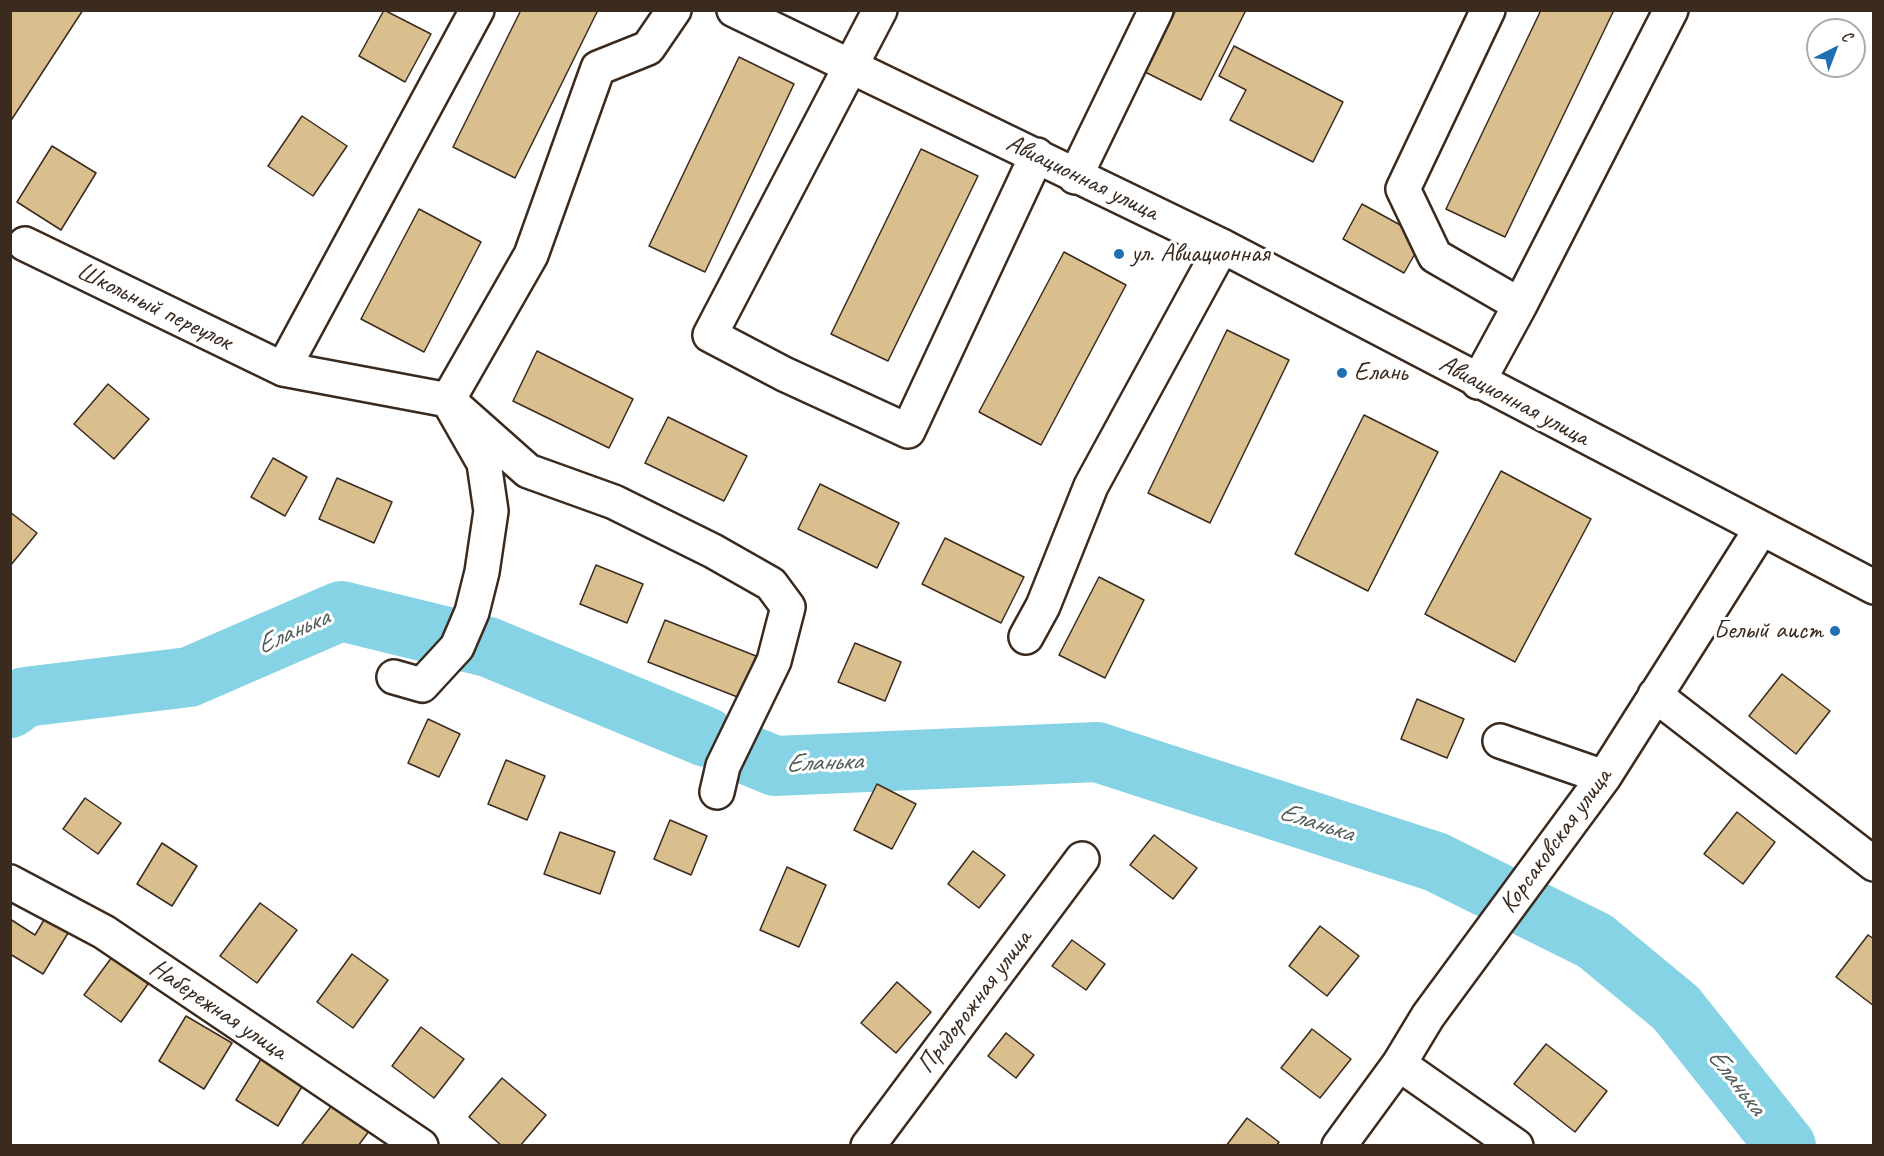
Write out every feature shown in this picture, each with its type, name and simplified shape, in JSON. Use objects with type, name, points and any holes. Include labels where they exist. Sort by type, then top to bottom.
[{"type":"street","points":[[283,369],[477,10]]},
{"type":"street","points":[[448,400],[531,255],[598,68],[648,48],[674,10]]},
{"type":"street","name":"Авиационная улица","points":[[734,10],[1037,155],[1075,177],[1222,246],[1478,382],[1874,587]]},
{"type":"street","points":[[880,10],[710,335],[784,374],[908,431],[1037,155]]},
{"type":"street","points":[[1075,177],[1156,10]]},
{"type":"street","points":[[1488,10],[1402,189],[1435,256],[1520,305]]},
{"type":"street","points":[[1478,382],[1520,305],[1671,10]]},
{"type":"street","name":"Школьный переулок","points":[[25,244],[283,369],[448,400]]},
{"type":"street","points":[[1026,637],[1043,606],[1091,486],[1222,246]]},
{"type":"street","points":[[394,677],[422,685],[457,647],[472,612],[482,572],[491,511],[484,463],[448,400]]},
{"type":"street","points":[[448,400],[528,471],[614,502],[713,551],[771,584],[788,607],[774,661],[723,766],[717,792]]},
{"type":"street","name":"Корсаковская улица","points":[[1339,1146],[1399,1064],[1428,1016],[1604,777],[1761,529]]},
{"type":"street","points":[[1654,695],[1874,864]]},
{"type":"street","points":[[1500,741],[1604,777]]},
{"type":"street","name":"Придорожная улица","points":[[868,1146],[1082,859]]},
{"type":"street","name":"Набережная улица","points":[[10,882],[104,932],[382,1136],[422,1146]]},
{"type":"street","points":[[1399,1064],[1516,1146]]},
{"type":"building","points":[[10,10],[83,10],[10,122]]},
{"type":"building","points":[[384,10],[431,34],[405,82],[359,56]]},
{"type":"building","points":[[521,10],[598,10],[515,178],[453,147]]},
{"type":"building","points":[[1176,10],[1246,10],[1201,100],[1145,72]]},
{"type":"building","points":[[1541,10],[1614,10],[1505,237],[1446,209]]},
{"type":"building","points":[[1234,46],[1343,102],[1313,162],[1230,120],[1246,90],[1219,76]]},
{"type":"building","points":[[739,57],[794,84],[705,272],[649,246]]},
{"type":"building","points":[[302,116],[347,146],[313,196],[268,166]]},
{"type":"building","points":[[52,146],[96,173],[61,230],[17,202]]},
{"type":"building","points":[[921,149],[978,176],[888,361],[831,334]]},
{"type":"building","points":[[1362,204],[1424,238],[1404,273],[1343,239]]},
{"type":"building","points":[[419,209],[481,242],[424,352],[361,319]]},
{"type":"building","points":[[1064,252],[1126,285],[1041,445],[979,412]]},
{"type":"building","points":[[1227,330],[1289,360],[1210,523],[1148,493]]},
{"type":"building","points":[[537,351],[633,399],[609,448],[513,401]]},
{"type":"building","points":[[108,384],[149,419],[114,459],[74,424]]},
{"type":"building","points":[[1364,415],[1438,452],[1368,591],[1295,554]]},
{"type":"building","points":[[668,417],[747,456],[724,501],[645,463]]},
{"type":"building","points":[[273,458],[307,477],[285,516],[251,497]]},
{"type":"building","points":[[1501,471],[1591,519],[1515,662],[1425,614]]},
{"type":"building","points":[[337,478],[392,502],[374,543],[319,519]]},
{"type":"building","points":[[820,484],[899,523],[877,568],[798,529]]},
{"type":"building","points":[[10,512],[37,533],[10,566]]},
{"type":"building","points":[[945,538],[1024,577],[1001,623],[922,584]]},
{"type":"building","points":[[596,565],[643,584],[627,623],[580,604]]},
{"type":"building","points":[[1099,577],[1144,600],[1105,678],[1059,655]]},
{"type":"building","points":[[665,620],[756,656],[740,698],[648,662]]},
{"type":"building","points":[[855,643],[901,662],[885,701],[838,682]]},
{"type":"building","points":[[1782,674],[1830,711],[1796,754],[1749,716]]},
{"type":"building","points":[[1417,699],[1464,719],[1447,758],[1401,739]]},
{"type":"building","points":[[428,719],[460,734],[439,777],[408,763]]},
{"type":"building","points":[[506,760],[545,776],[527,820],[488,804]]},
{"type":"building","points":[[877,784],[916,804],[892,849],[854,830]]},
{"type":"building","points":[[85,798],[121,823],[98,854],[63,829]]},
{"type":"building","points":[[1737,812],[1775,842],[1743,884],[1704,854]]},
{"type":"building","points":[[670,820],[707,836],[691,875],[654,859]]},
{"type":"building","points":[[560,832],[615,852],[600,894],[544,874]]},
{"type":"building","points":[[1154,835],[1197,868],[1173,899],[1130,865]]},
{"type":"building","points":[[162,843],[197,866],[172,906],[137,884]]},
{"type":"building","points":[[973,851],[1005,875],[979,908],[948,884]]},
{"type":"building","points":[[787,867],[826,885],[799,947],[760,930]]},
{"type":"building","points":[[260,903],[297,930],[257,983],[220,956]]},
{"type":"building","points":[[53,905],[76,920],[43,974],[10,954],[10,919],[35,935]]},
{"type":"building","points":[[1320,926],[1359,956],[1327,996],[1289,966]]},
{"type":"building","points":[[1868,935],[1874,939],[1874,1006],[1836,977]]},
{"type":"building","points":[[1072,940],[1105,964],[1086,990],[1052,966]]},
{"type":"building","points":[[352,954],[388,980],[353,1028],[317,1002]]},
{"type":"building","points":[[112,957],[148,984],[121,1022],[84,995]]},
{"type":"building","points":[[897,982],[931,1012],[896,1053],[861,1023]]},
{"type":"building","points":[[186,1016],[232,1043],[204,1089],[159,1061]]},
{"type":"building","points":[[421,1027],[464,1059],[434,1098],[392,1066]]},
{"type":"building","points":[[1312,1029],[1351,1059],[1320,1098],[1281,1068]]},
{"type":"building","points":[[1006,1033],[1034,1055],[1016,1078],[988,1056]]},
{"type":"building","points":[[1546,1044],[1607,1091],[1575,1132],[1514,1084]]},
{"type":"building","points":[[264,1054],[306,1080],[278,1126],[236,1100]]},
{"type":"building","points":[[502,1078],[546,1115],[520,1146],[502,1146],[469,1117]]},
{"type":"building","points":[[336,1100],[372,1127],[358,1146],[304,1146],[302,1144]]},
{"type":"building","points":[[1247,1118],[1279,1142],[1276,1146],[1226,1146]]},
{"type":"waterway","name":"Еланька","points":[[10,708],[25,697],[189,677],[341,611],[488,647],[706,737]]},
{"type":"waterway","name":"Еланька","points":[[746,754],[775,766],[1097,752],[1436,862],[1595,941],[1676,1008],[1786,1146]]},
{"type":"place","name":"ул. Авиационная","points":[[1119,254]]},
{"type":"place","name":"Елань","points":[[1342,373]]},
{"type":"place","name":"Белый аист","points":[[1835,631]]}]
